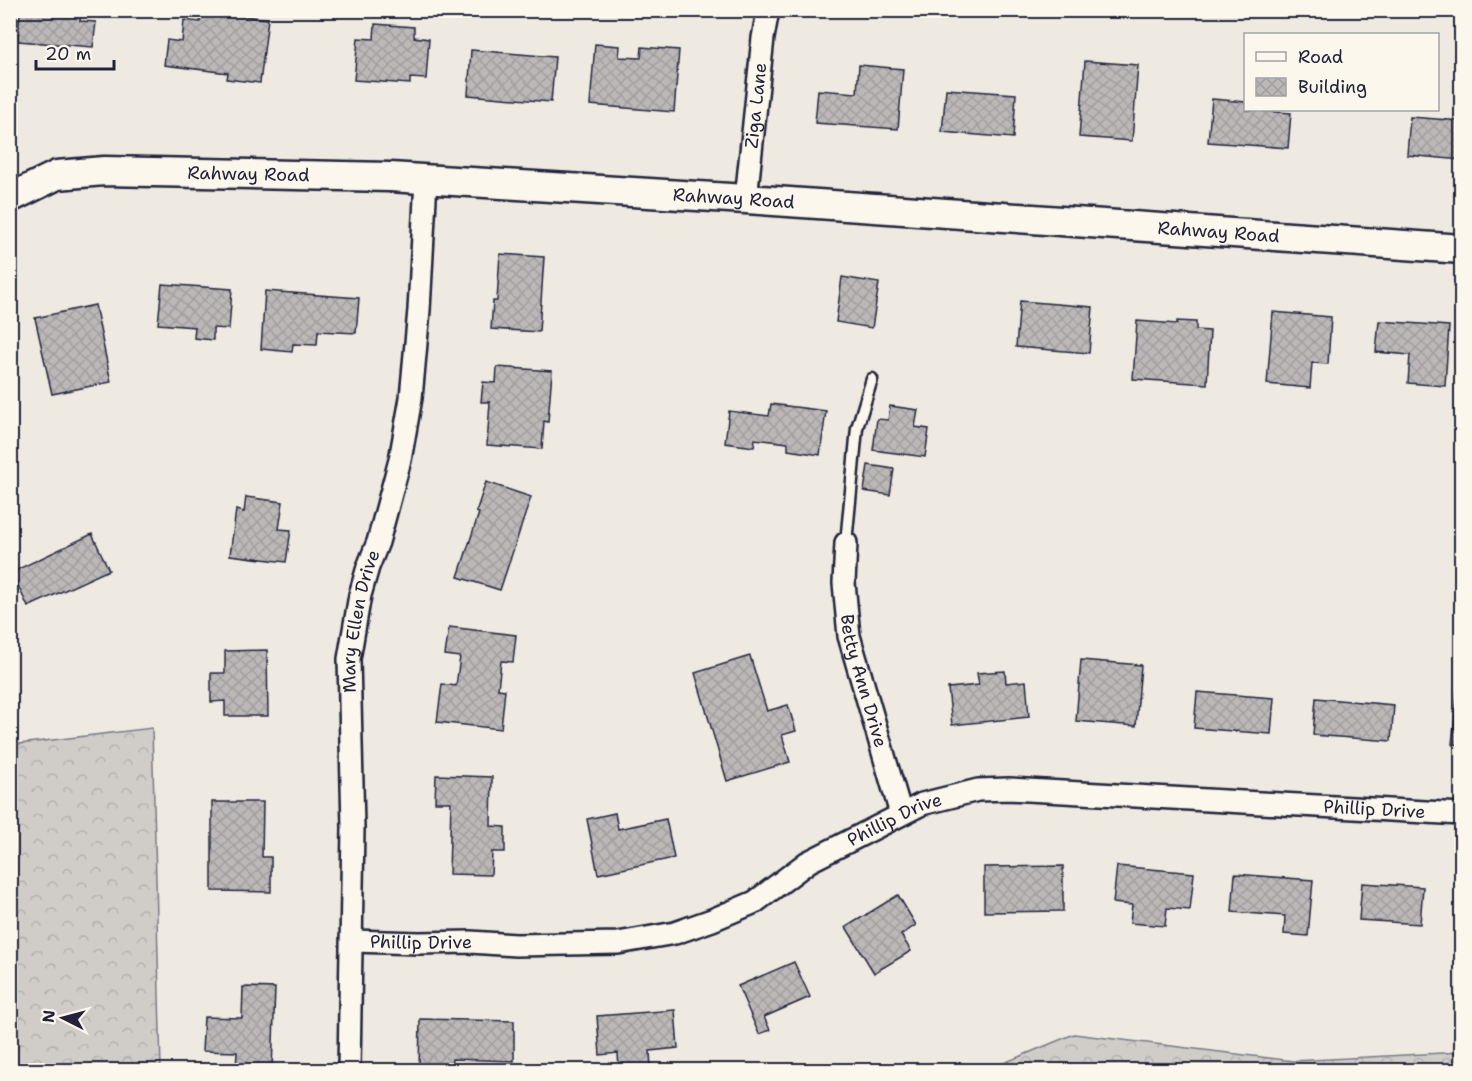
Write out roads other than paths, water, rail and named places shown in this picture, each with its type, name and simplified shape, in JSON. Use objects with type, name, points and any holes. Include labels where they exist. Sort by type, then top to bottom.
[{"type":"street","name":"Ziga Lane","points":[[746,199],[768,10]]},
{"type":"street","name":"Rahway Road","points":[[10,198],[57,175],[104,171],[379,177],[746,199],[1461,249]]},
{"type":"street","name":"Mary Ellen Drive","points":[[349,1071],[353,827],[350,659],[360,595],[378,542],[400,460],[411,398],[419,310],[426,180]]},
{"type":"street","name":"Betty Ann Drive","points":[[846,543],[844,583],[849,636],[901,814]]},
{"type":"street","name":"Phillip Drive","points":[[352,940],[516,945],[618,943],[675,933],[755,902],[808,862],[922,804],[978,790],[1009,789],[1461,814]]},
{"type":"lane","points":[[846,543],[857,428],[872,379]]}]
